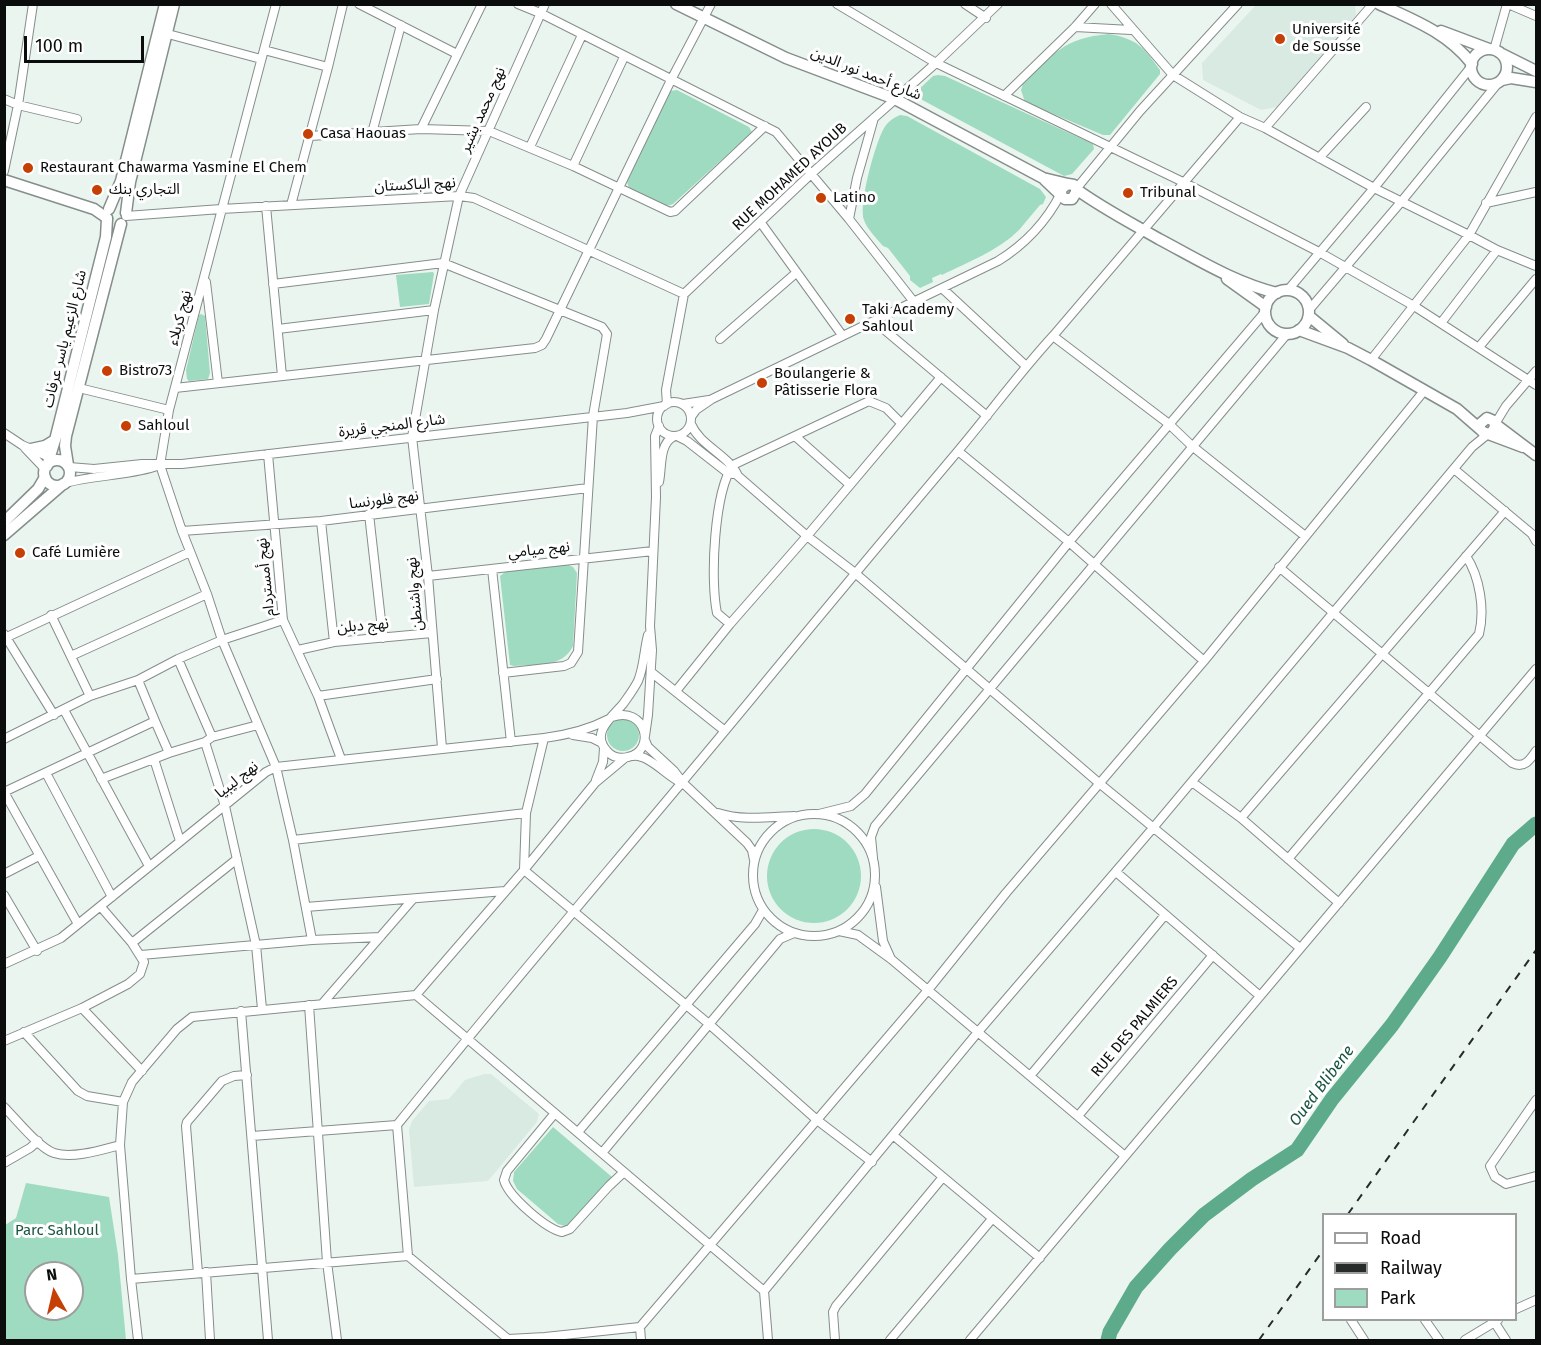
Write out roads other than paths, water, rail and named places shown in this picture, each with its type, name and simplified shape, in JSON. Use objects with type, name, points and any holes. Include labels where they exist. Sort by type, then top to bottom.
[{"type":"main road","name":"شارع الزعيم ياسر عرفات","points":[[4,522],[38,489],[48,466],[106,237],[108,214],[121,181],[165,4]]},
{"type":"main road","name":"شارع الزعيم ياسر عرفات","points":[[64,484],[70,474],[65,446],[66,436],[124,218],[130,182],[174,4]]},
{"type":"main road","name":"شارع أحمد نور الدين","points":[[676,4],[786,58],[895,99],[1043,178],[1095,203],[1212,268]]},
{"type":"main road","points":[[1379,4],[1434,30],[1462,51],[1472,66]]},
{"type":"main road","points":[[1434,30],[1446,32],[1495,51],[1536,71]]},
{"type":"main road","points":[[1495,51],[1478,54],[1472,66],[1472,73],[1480,83],[1486,85],[1511,78],[1536,82]]},
{"type":"main road","points":[[1495,51],[1507,64],[1506,76],[1500,82]]},
{"type":"main road","points":[[4,180],[108,214],[112,224],[124,218],[120,207],[115,206],[108,214]]},
{"type":"main road","points":[[1212,268],[1255,287],[1297,292],[1304,297],[1309,313],[1348,348]]},
{"type":"main road","points":[[1212,268],[1265,309]]},
{"type":"main road","points":[[1282,291],[1270,298],[1265,309],[1271,327],[1287,334],[1299,330],[1305,324],[1309,313]]},
{"type":"main road","points":[[1299,330],[1348,348],[1457,409],[1490,420],[1536,455]]},
{"type":"main road","points":[[1457,409],[1483,431],[1523,447]]},
{"type":"main road","points":[[1483,431],[1493,431],[1490,420]]},
{"type":"main road","points":[[27,447],[45,447],[55,440]]},
{"type":"main road","points":[[64,484],[52,485],[48,466],[65,462],[68,466]]},
{"type":"main road","points":[[4,535],[64,484]]},
{"type":"street","points":[[4,171],[18,105],[33,4]]},
{"type":"street","name":"نهج كربلاء","points":[[276,4],[169,410],[160,465],[222,640],[276,767],[312,940]]},
{"type":"street","points":[[291,205],[343,4]]},
{"type":"street","points":[[358,4],[457,54]]},
{"type":"street","points":[[421,129],[482,4]]},
{"type":"street","points":[[518,4],[776,132],[812,173],[914,302]]},
{"type":"street","name":"نهج محمد بشير","points":[[425,360],[443,263],[459,196],[545,4]]},
{"type":"street","points":[[175,388],[535,348],[542,345],[589,252],[670,80],[711,4]]},
{"type":"street","points":[[837,4],[936,63],[1183,182],[1319,252],[1414,306],[1533,382]]},
{"type":"street","points":[[965,4],[986,18]]},
{"type":"street","name":"RUE MOHAMED AYOUB","points":[[684,294],[761,224],[812,173],[986,18],[998,4]]},
{"type":"street","points":[[1004,96],[1076,27],[1095,4]]},
{"type":"street","points":[[1111,4],[1131,30],[1173,75],[1240,117],[1265,128],[1401,202],[1497,250],[1536,266]]},
{"type":"street","points":[[656,497],[664,446],[667,440],[686,432],[696,411],[712,399],[842,335],[943,289],[1013,252],[1093,167],[1238,4]]},
{"type":"street","points":[[1265,128],[1373,4]]},
{"type":"street","points":[[1495,51],[1508,4],[1536,16]]},
{"type":"street","points":[[372,133],[401,24]]},
{"type":"street","points":[[1076,27],[1131,30]]},
{"type":"street","points":[[168,34],[328,67]]},
{"type":"street","points":[[530,147],[582,35]]},
{"type":"street","points":[[573,166],[624,57]]},
{"type":"street","points":[[1282,291],[1374,188],[1472,66]]},
{"type":"street","points":[[1309,313],[1500,82]]},
{"type":"street","points":[[4,99],[18,105],[77,119]]},
{"type":"street","points":[[1319,158],[1366,107]]},
{"type":"street","points":[[849,219],[857,178],[874,117]]},
{"type":"street","points":[[408,1256],[397,1125],[467,1038],[683,783],[1026,366],[1240,117]]},
{"type":"street","points":[[1371,360],[1469,235],[1536,117]]},
{"type":"street","points":[[310,136],[421,129],[489,131],[573,166],[667,212],[675,211],[765,126]]},
{"type":"street","points":[[1486,202],[1536,192]]},
{"type":"street","name":"نهج الباكستان","points":[[124,218],[266,206],[459,196],[474,198],[684,294]]},
{"type":"street","points":[[266,206],[282,376]]},
{"type":"street","points":[[761,224],[842,335]]},
{"type":"street","points":[[1441,323],[1497,250]]},
{"type":"street","points":[[273,284],[443,263],[602,327],[607,334],[593,416],[579,645],[576,658],[564,666],[503,673]]},
{"type":"street","points":[[720,339],[796,273]]},
{"type":"street","points":[[205,278],[218,383]]},
{"type":"street","points":[[1479,347],[1536,279]]},
{"type":"street","points":[[943,289],[1026,366]]},
{"type":"street","points":[[666,405],[666,390],[684,294]]},
{"type":"street","points":[[717,813],[745,819],[819,814],[851,806],[865,794],[1069,543],[1265,309]]},
{"type":"street","points":[[278,329],[434,310]]},
{"type":"street","points":[[874,321],[987,416]]},
{"type":"street","points":[[891,959],[883,941],[875,879],[871,837],[875,826],[1287,334]]},
{"type":"street","points":[[1053,336],[1169,424],[1192,446],[1305,536]]},
{"type":"street","name":"نهج واشنطن","points":[[425,360],[412,437],[428,576],[442,748]]},
{"type":"street","points":[[1490,420],[1533,382],[1536,370]]},
{"type":"street","points":[[676,691],[730,624],[941,377]]},
{"type":"street","points":[[79,388],[169,410]]},
{"type":"street","points":[[131,1279],[408,1256],[508,1340],[640,1327],[928,990],[1006,893],[1204,661],[1424,391]]},
{"type":"street","points":[[138,1341],[120,1145],[123,1102],[132,1082],[177,1029],[192,1017],[416,995],[524,870],[595,783],[638,752],[645,738],[651,672],[650,626],[656,497],[655,436],[659,413],[666,405],[712,399]]},
{"type":"street","points":[[730,624],[717,613],[715,593],[718,519],[731,469],[868,401],[886,408],[901,423]]},
{"type":"street","points":[[683,404],[701,439],[738,476],[807,536],[855,573],[1099,783],[1300,948]]},
{"type":"street","name":"شارع المنجي قريرة","points":[[68,466],[94,469],[268,454],[627,413],[666,405]]},
{"type":"street","name":"شارع المنجي قريرة","points":[[627,413],[648,416],[658,424]]},
{"type":"street","points":[[658,424],[664,433],[687,441],[731,469]]},
{"type":"street","points":[[768,1341],[764,1291],[978,1032],[1334,613],[1483,431]]},
{"type":"street","points":[[4,433],[27,447],[48,466]]},
{"type":"street","points":[[795,436],[849,484]]},
{"type":"street","points":[[27,447],[48,466]]},
{"type":"street","points":[[958,451],[1069,543],[1204,661]]},
{"type":"street","name":"نهج أمستردام","points":[[268,454],[283,620],[318,696],[340,759]]},
{"type":"street","name":"شارع المنجي قريرة","points":[[64,484],[94,476],[142,471],[160,465]]},
{"type":"street","points":[[1454,469],[1532,534],[1536,541]]},
{"type":"street","name":"نهج فلورنسا","points":[[182,531],[321,521],[588,488]]},
{"type":"street","points":[[1241,818],[1505,512]]},
{"type":"street","points":[[369,514],[383,638]]},
{"type":"street","points":[[321,521],[334,642]]},
{"type":"street","name":"نهج ميامي","points":[[428,576],[653,551]]},
{"type":"street","points":[[54,715],[6,636],[190,552]]},
{"type":"street","points":[[1288,859],[1479,634],[1482,622],[1477,582],[1466,556]]},
{"type":"street","points":[[1279,567],[1515,765],[1526,763],[1536,751]]},
{"type":"street","points":[[492,569],[511,742]]},
{"type":"street","points":[[71,656],[207,594]]},
{"type":"street","points":[[51,615],[90,696]]},
{"type":"street","points":[[4,739],[90,696],[138,680],[222,640],[283,620]]},
{"type":"street","points":[[595,783],[603,762],[602,730],[624,703],[638,680],[650,626]]},
{"type":"street","name":"نهج دبلن","points":[[298,650],[334,642],[432,633]]},
{"type":"street","points":[[178,659],[209,739],[256,945],[262,1009]]},
{"type":"street","points":[[970,1341],[1536,669]]},
{"type":"street","points":[[651,672],[725,731]]},
{"type":"street","points":[[318,696],[437,679]]},
{"type":"street","points":[[138,680],[169,753]]},
{"type":"street","points":[[64,710],[149,866]]},
{"type":"street","points":[[610,718],[619,714],[634,717],[644,728],[648,747],[747,843],[752,850],[754,860],[753,886],[763,910],[772,920],[794,933],[816,936],[838,932],[858,935],[891,959],[1125,1156]]},
{"type":"street","name":"نهج ليبيا","points":[[4,964],[37,951],[61,938],[266,772],[276,767],[570,735],[596,726],[610,718]]},
{"type":"street","points":[[78,924],[4,792],[155,721]]},
{"type":"street","points":[[100,779],[209,739],[258,725]]},
{"type":"street","name":"نهج ليبيا","points":[[570,735],[592,738],[603,746]]},
{"type":"street","points":[[524,870],[526,813],[544,738]]},
{"type":"street","points":[[603,746],[613,756],[645,757],[669,777],[683,783]]},
{"type":"street","points":[[154,759],[180,841]]},
{"type":"street","points":[[46,773],[112,897]]},
{"type":"street","points":[[1192,782],[1241,818],[1339,903]]},
{"type":"street","points":[[293,840],[526,813]]},
{"type":"street","points":[[819,814],[833,817],[847,824],[862,838],[873,858]]},
{"type":"street","points":[[754,860],[767,835],[790,819],[804,815]]},
{"type":"street","points":[[4,873],[39,856]]},
{"type":"street","points":[[132,943],[237,859]]},
{"type":"street","points":[[524,870],[686,1004],[817,1120],[872,1162]]},
{"type":"street","points":[[1116,872],[1260,996]]},
{"type":"street","points":[[838,932],[852,923],[864,910],[872,896],[875,879]]},
{"type":"street","points":[[306,907],[505,891]]},
{"type":"street","points":[[4,896],[37,951]]},
{"type":"street","points":[[322,1004],[413,899]]},
{"type":"street","points":[[4,1041],[82,1008],[134,980],[144,967],[141,955],[100,907]]},
{"type":"street","points":[[578,1132],[755,924],[763,910]]},
{"type":"street","points":[[1030,1076],[1166,915]]},
{"type":"street","points":[[602,1153],[780,939],[794,933]]},
{"type":"street","points":[[141,955],[312,940],[380,938]]},
{"type":"street","name":"RUE DES PALMIERS","points":[[1078,1116],[1213,955]]},
{"type":"street","points":[[416,995],[764,1291]]},
{"type":"street","points":[[309,1005],[327,1262],[338,1341]]},
{"type":"street","points":[[82,1008],[142,1071]]},
{"type":"street","points":[[241,1011],[268,1341]]},
{"type":"street","points":[[24,1032],[78,1091],[87,1096],[123,1102]]},
{"type":"street","points":[[210,1341],[187,1122],[222,1081],[234,1076],[247,1075]]},
{"type":"street","points":[[1536,1100],[1491,1166],[1495,1177],[1506,1184],[1536,1176]]},
{"type":"street","points":[[7,1113],[49,1150],[61,1154],[100,1150],[120,1145]]},
{"type":"street","points":[[555,1113],[507,1171],[504,1180],[507,1188],[546,1225],[562,1232],[570,1229],[624,1172]]},
{"type":"street","points":[[252,1136],[397,1125]]},
{"type":"street","points":[[894,1136],[1040,1258]]},
{"type":"street","points":[[4,1163],[38,1141]]},
{"type":"street","points":[[835,1341],[833,1312],[836,1306],[943,1177]]},
{"type":"street","points":[[890,1341],[992,1219]]},
{"type":"street","points":[[1517,1308],[1536,1300]]},
{"type":"street","points":[[1352,1321],[1364,1341]]},
{"type":"street","points":[[1426,1321],[1439,1341]]},
{"type":"street","points":[[1464,1341],[1494,1321]]},
{"type":"street","points":[[1496,1321],[1506,1341]]},
{"type":"street","points":[[640,1327],[641,1341]]},
{"type":"waterway","name":"Oued Blibene","points":[[1108,1340],[1110,1332],[1136,1287],[1170,1249],[1204,1215],[1252,1179],[1297,1150],[1332,1099],[1392,1025],[1440,957],[1513,844],[1536,824]]},
{"type":"railway","points":[[1349,1213],[1536,950]]},
{"type":"railway","points":[[1259,1340],[1322,1252]]},
{"type":"place","name":"Université de Sousse","points":[[1280,39]]},
{"type":"place","name":"Casa Haouas","points":[[308,134]]},
{"type":"place","name":"Restaurant Chawarma Yasmine El Chem","points":[[28,168]]},
{"type":"place","name":"التجاري بنك","points":[[97,190]]},
{"type":"place","name":"Tribunal","points":[[1128,193]]},
{"type":"place","name":"Latino","points":[[821,198]]},
{"type":"place","name":"Taki Academy Sahloul","points":[[850,319]]},
{"type":"place","name":"Bistro73","points":[[107,371]]},
{"type":"place","name":"Boulangerie & Pâtisserie Flora","points":[[762,383]]},
{"type":"place","name":"Sahloul","points":[[126,426]]},
{"type":"place","name":"Café Lumière","points":[[20,553]]},
{"type":"park label","name":"Parc Sahloul","points":[[57,1231]]}]
